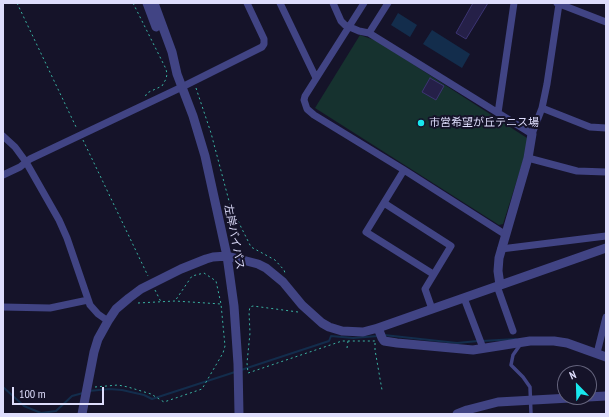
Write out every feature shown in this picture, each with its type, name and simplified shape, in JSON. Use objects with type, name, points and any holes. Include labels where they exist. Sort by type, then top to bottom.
[{"type":"street","name":"左岸バイパス","points":[[147,3],[176,70],[205,156],[227,256],[234,306],[238,364],[239,414]]},
{"type":"street","name":"左岸バイパス","points":[[154,3],[172,52],[176,70]]},
{"type":"street","points":[[3,175],[20,167],[30,159],[182,87],[262,47],[264,44],[264,39],[247,3]]},
{"type":"street","points":[[280,3],[316,78]]},
{"type":"street","points":[[333,3],[341,20],[349,27],[369,33],[532,134]]},
{"type":"street","points":[[364,3],[316,78],[304,100],[305,105],[310,112],[506,235]]},
{"type":"street","points":[[369,33],[388,3]]},
{"type":"street","points":[[498,113],[514,3]]},
{"type":"street","points":[[513,331],[498,285],[501,249],[528,158],[532,134],[542,108],[552,52],[558,3],[606,22]]},
{"type":"street","points":[[542,108],[590,127],[606,128]]},
{"type":"street","points":[[3,136],[16,147],[59,220],[67,238],[88,300],[93,309],[108,321]]},
{"type":"street","points":[[528,158],[577,171],[606,172]]},
{"type":"street","points":[[404,170],[366,232],[433,274]]},
{"type":"street","points":[[384,203],[451,246],[425,289],[432,308]]},
{"type":"street","points":[[501,249],[606,236]]},
{"type":"street","points":[[82,414],[86,388],[96,345],[116,309],[129,298],[152,284],[181,269],[206,259],[227,256],[258,264],[266,268],[283,282],[305,308],[322,323],[348,337],[378,328],[606,248]]},
{"type":"street","points":[[464,298],[482,348]]},
{"type":"street","points":[[3,307],[50,308],[88,300]]},
{"type":"street","points":[[597,353],[606,317]]},
{"type":"street","points":[[378,328],[384,341],[388,342],[473,350],[541,340],[566,343],[606,357]]},
{"type":"street","points":[[457,414],[498,402],[606,396]]},
{"type":"lane","points":[[522,342],[513,355],[511,365],[527,381],[531,393],[531,414]]},
{"type":"path","points":[[17,3],[161,302]]},
{"type":"path","points":[[133,3],[166,69],[167,74],[164,84],[145,96],[143,105]]},
{"type":"path","points":[[194,84],[211,133],[229,201],[251,247],[275,260],[284,270],[285,273],[283,282]]},
{"type":"path","points":[[86,388],[118,385],[128,386],[151,394],[164,402],[202,389],[224,353],[225,346],[221,304],[216,281],[204,273],[192,276],[175,301]]},
{"type":"path","points":[[138,303],[175,301],[221,304]]},
{"type":"path","points":[[305,308],[298,312],[253,306],[250,307],[250,333],[247,363],[248,373],[342,342],[348,337],[376,341],[375,350],[382,390]]},
{"type":"path","points":[[347,348],[348,337]]},
{"type":"green space","name":"市営希望が丘テニス場","points":[[360,35],[377,41],[527,138],[529,142],[503,224],[499,225],[315,108]]},
{"type":"water","points":[[398,13],[417,25],[410,37],[391,25]]},
{"type":"water","points":[[432,30],[470,54],[462,68],[423,44]]},
{"type":"building","points":[[473,3],[488,3],[466,39],[456,33]]},
{"type":"building","points":[[430,78],[444,86],[436,100],[422,92]]},
{"type":"waterway","points":[[384,335],[457,343],[478,341]]},
{"type":"waterway","points":[[241,370],[329,341],[331,336],[353,338],[378,336]]},
{"type":"waterway","points":[[482,341],[516,339]]},
{"type":"waterway","points":[[89,391],[109,389],[122,390],[144,395],[152,399],[235,372]]},
{"type":"waterway","points":[[3,387],[24,406],[41,413],[56,411],[72,396],[83,393]]},
{"type":"place","name":"市営希望が丘テニス場","points":[[421,123]]}]
